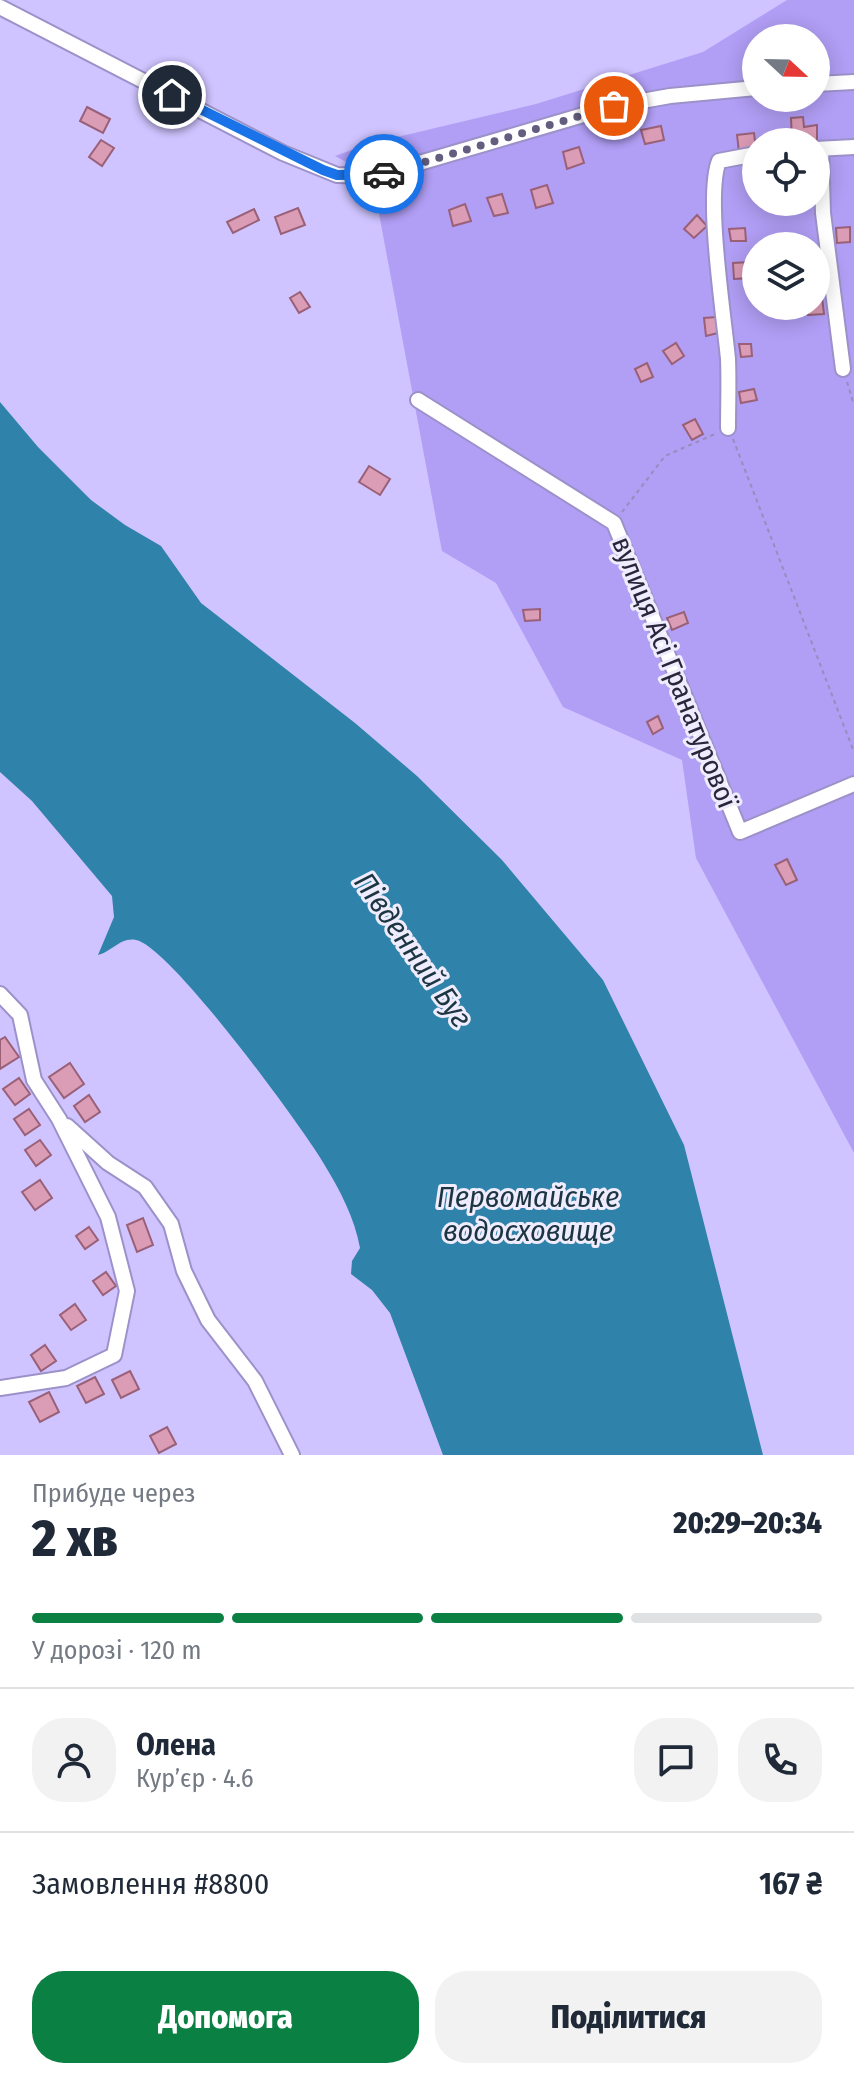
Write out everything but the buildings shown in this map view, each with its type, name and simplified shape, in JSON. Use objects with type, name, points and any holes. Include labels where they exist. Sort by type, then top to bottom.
[{"type":"street","points":[[0,7],[283,153],[337,175],[375,176],[614,106],[670,96],[742,89]]},
{"type":"street","points":[[830,83],[854,82]]},
{"type":"street","points":[[830,148],[854,147]]},
{"type":"street","points":[[728,428],[728,363],[715,222],[715,171],[719,161],[742,157]]},
{"type":"street","points":[[823,216],[843,369]]},
{"type":"street","name":"вулиця Асі Гранатурової","points":[[418,400],[614,523],[740,832],[854,784]]},
{"type":"street","points":[[0,994],[7,1012],[20,1015],[34,1080],[59,1119],[108,1217],[127,1291],[114,1355],[66,1378],[0,1388]]},
{"type":"street","points":[[59,1119],[108,1163],[145,1187],[171,1224],[184,1271],[208,1320],[255,1381],[292,1455]]},
{"type":"path","points":[[843,369],[854,405]]},
{"type":"path","points":[[614,523],[665,456],[728,428],[854,752]]},
{"type":"shaded area","points":[[787,0],[854,0],[854,1153],[696,858],[682,760],[563,707],[496,583],[442,551],[372,176],[335,156],[368,144],[536,104],[703,52],[742,28],[742,112],[830,112],[830,24],[748,24]]},
{"type":"water","name":"Первомайське водосховище","points":[[0,402],[38,447],[91,500],[161,546],[201,603],[355,723],[417,776],[502,860],[603,980],[684,1145],[763,1455],[443,1455],[390,1313],[372,1290],[351,1274],[352,1261],[360,1248],[355,1226],[336,1184],[311,1144],[205,1004],[153,950],[130,940],[98,955],[114,917],[112,896],[32,801],[0,772]]},
{"type":"way so far","points":[[384,174],[614,106]]},
{"type":"route","points":[[172,95],[283,153],[323,170],[337,175],[384,174]]},
{"type":"water label","name":"Південний Буг","points":[[413,950]]}]
